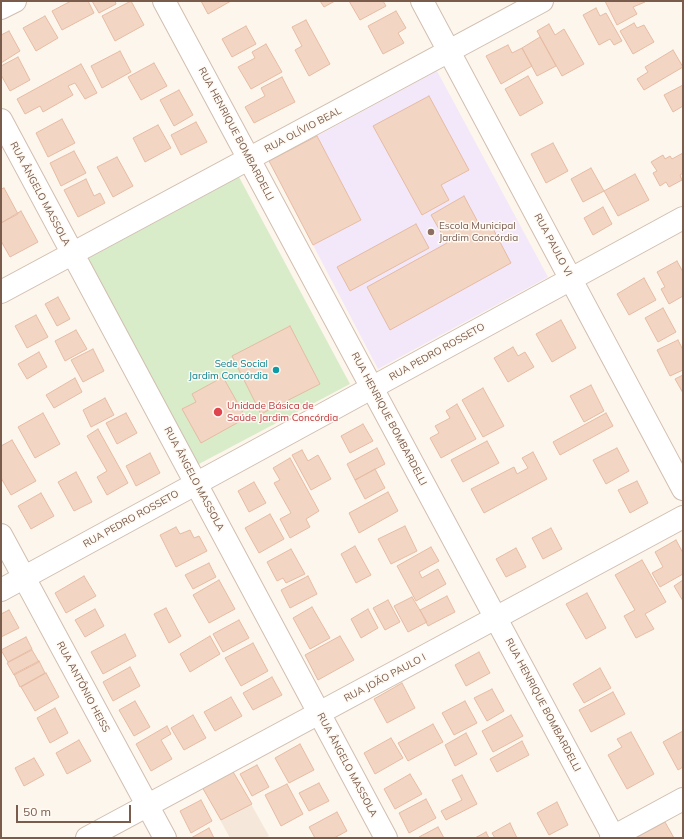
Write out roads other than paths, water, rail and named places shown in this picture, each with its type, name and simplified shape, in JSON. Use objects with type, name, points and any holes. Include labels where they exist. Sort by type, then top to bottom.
[{"type":"street","points":[[1,8],[15,1]]},
{"type":"street","name":"RUA HENRIQUE BOMBARDELLI","points":[[164,1],[613,838]]},
{"type":"street","name":"RUA PAULO VI","points":[[422,1],[683,489]]},
{"type":"street","name":"RUA OLÍVIO BEAL","points":[[1,292],[542,1]]},
{"type":"street","name":"RUA ÂNGELO MASSOLA","points":[[1,120],[386,838]]},
{"type":"street","name":"RUA PEDRO ROSSETO","points":[[1,590],[683,218]]},
{"type":"street","name":"RUA JOÃO PAULO I","points":[[87,838],[683,517]]},
{"type":"street","name":"RUA ANTÔNIO HEISS","points":[[1,535],[165,838]]},
{"type":"street","points":[[613,838],[683,799]]},
{"type":"place","name":"Escola Municipal Jardim Concórdia","points":[[431,232]]},
{"type":"place","name":"Sede Social Jardim Concórdia","points":[[276,370]]},
{"type":"place","name":"Unidade Básica de Saúde Jardim Concórdia","points":[[218,412]]}]
